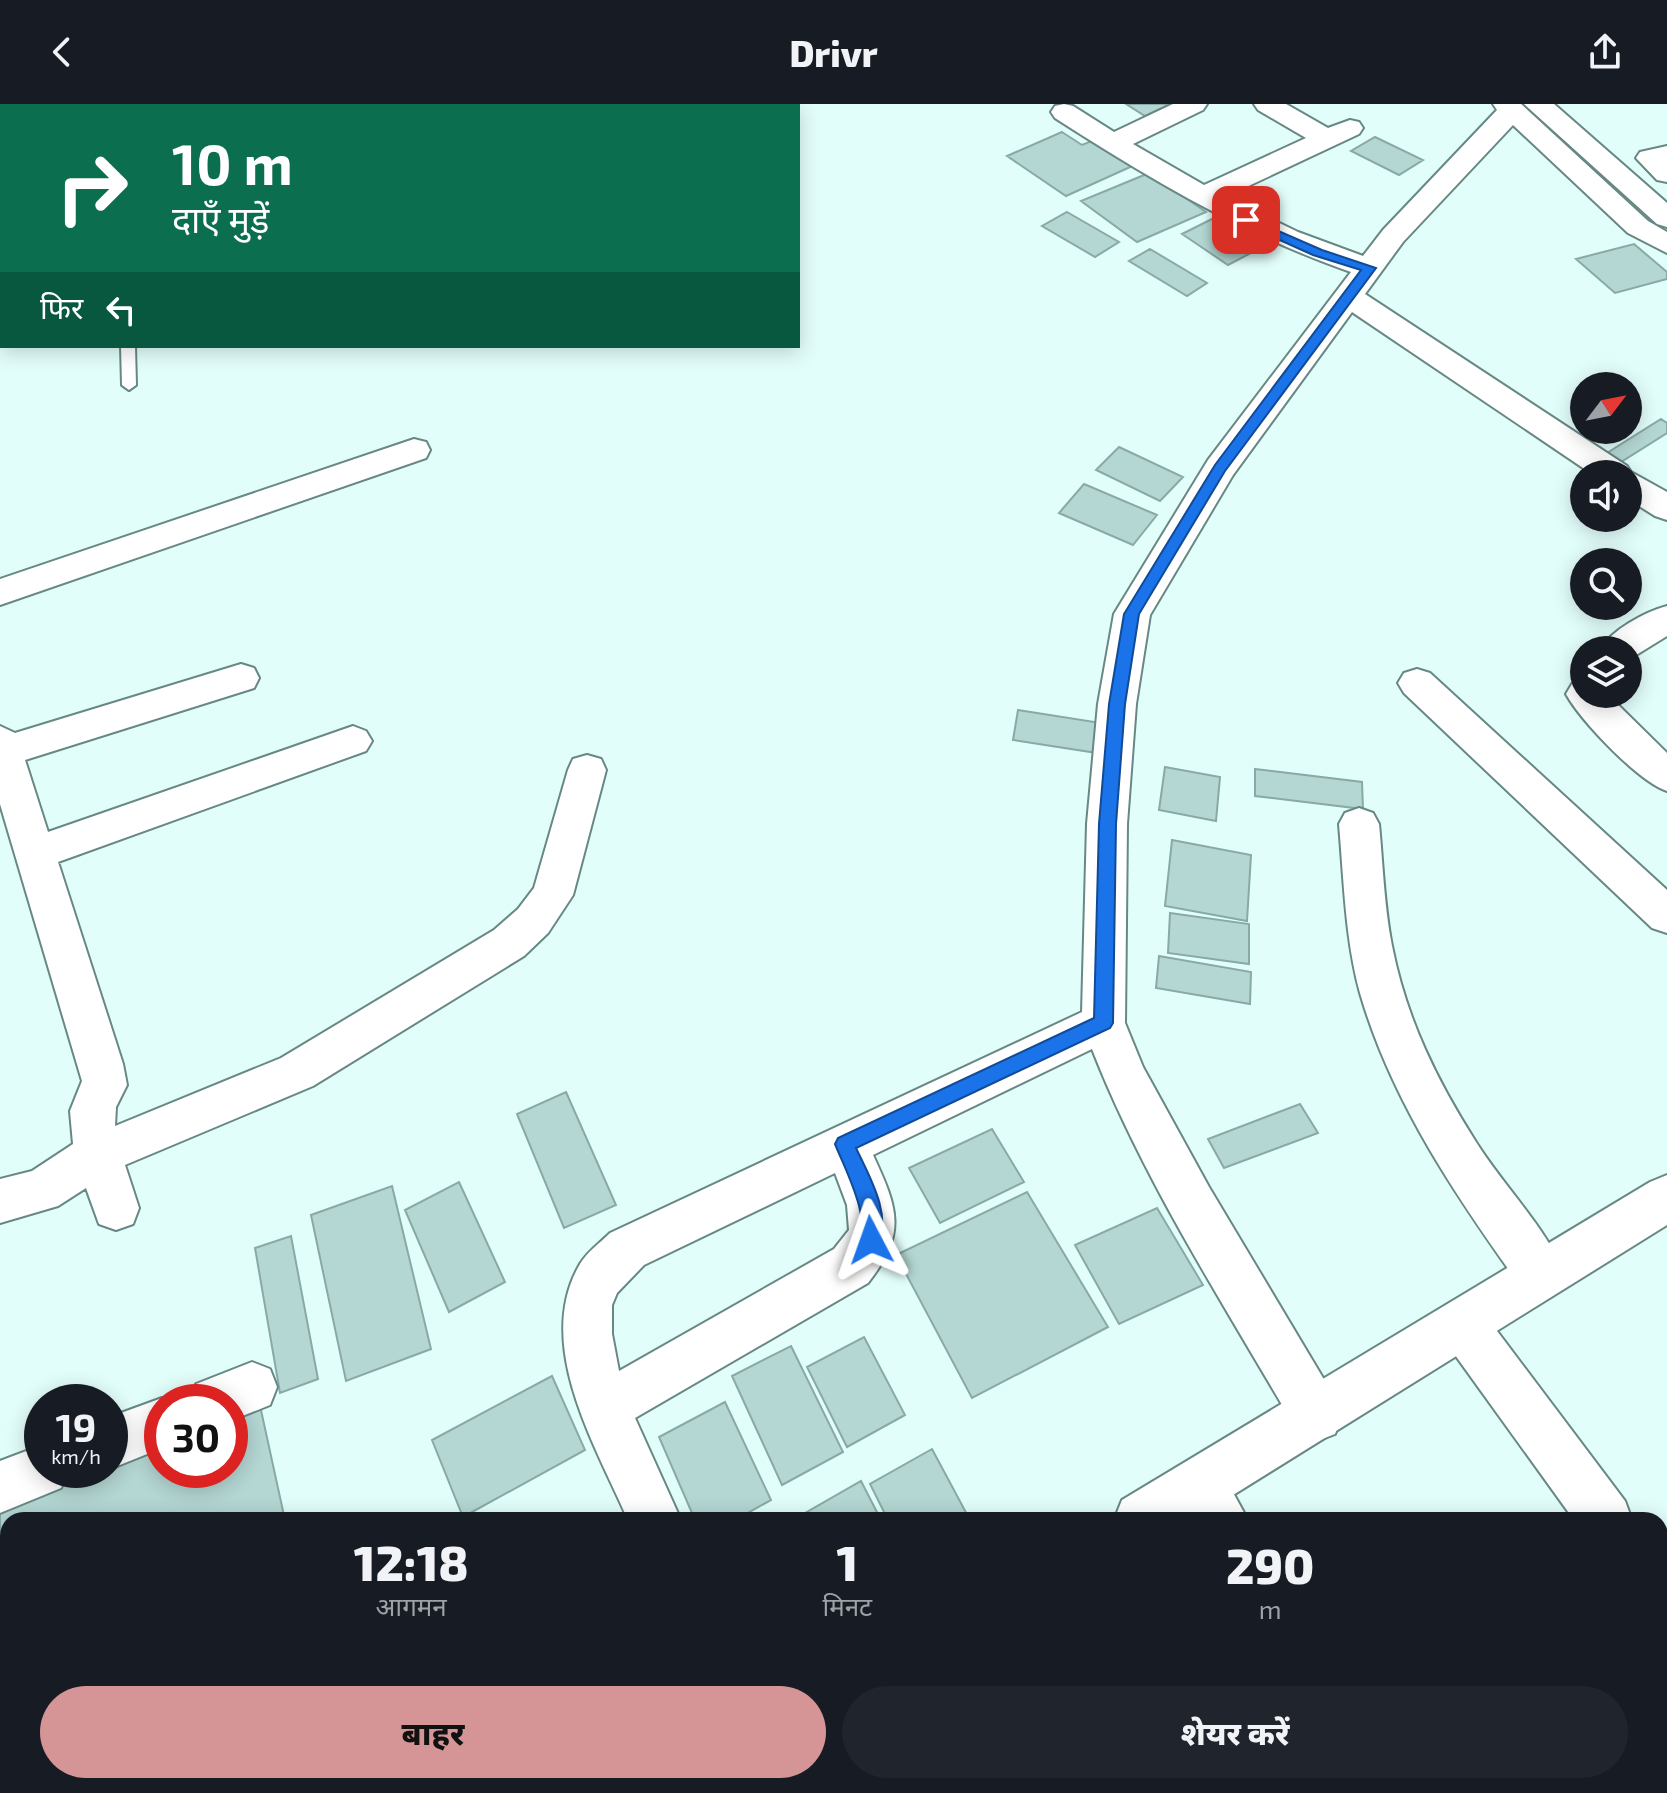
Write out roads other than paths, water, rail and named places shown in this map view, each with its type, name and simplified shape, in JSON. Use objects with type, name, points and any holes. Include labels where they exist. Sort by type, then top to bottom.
[{"type":"street","points":[[1113,143],[1194,104]]},
{"type":"street","points":[[1202,197],[1338,133],[1267,104]]},
{"type":"street","points":[[1519,106],[1645,196],[1667,218]]},
{"type":"street","points":[[1519,106],[1638,227],[1667,244]]},
{"type":"street","points":[[1317,1416],[1192,1203],[1125,1077],[1103,1023],[1107,824],[1117,704],[1132,614],[1220,468],[1393,236],[1519,106]]},
{"type":"street","points":[[1064,112],[1202,197],[1269,232],[1317,252],[1596,460]]},
{"type":"street","points":[[1667,154],[1650,158],[1667,174]]},
{"type":"street","points":[[0,592],[414,450]]},
{"type":"street","points":[[1642,492],[1667,508]]},
{"type":"street","points":[[1640,636],[1667,619]]},
{"type":"street","points":[[116,1208],[98,1154],[90,1115],[94,1100],[105,1085],[2,747],[241,678]]},
{"type":"street","points":[[1417,683],[1667,916]]},
{"type":"street","points":[[1597,708],[1667,776]]},
{"type":"street","points":[[35,853],[353,741]]},
{"type":"street","points":[[0,1201],[42,1190],[98,1154],[297,1072],[509,943],[533,921],[553,895],[587,770]]},
{"type":"street","points":[[1359,824],[1371,947],[1386,1005],[1416,1082],[1477,1186],[1541,1274]]},
{"type":"street","points":[[652,1512],[592,1370],[585,1322],[596,1282],[627,1249],[1103,1023]]},
{"type":"street","points":[[607,1406],[851,1266],[871,1240],[873,1221],[867,1196],[845,1144]]},
{"type":"street","points":[[1173,1512],[1212,1502],[1317,1416],[1667,1198]]},
{"type":"street","points":[[1462,1324],[1600,1512]]},
{"type":"street","points":[[0,1487],[24,1478]]},
{"type":"lane","points":[[128,348],[129,385]]}]
